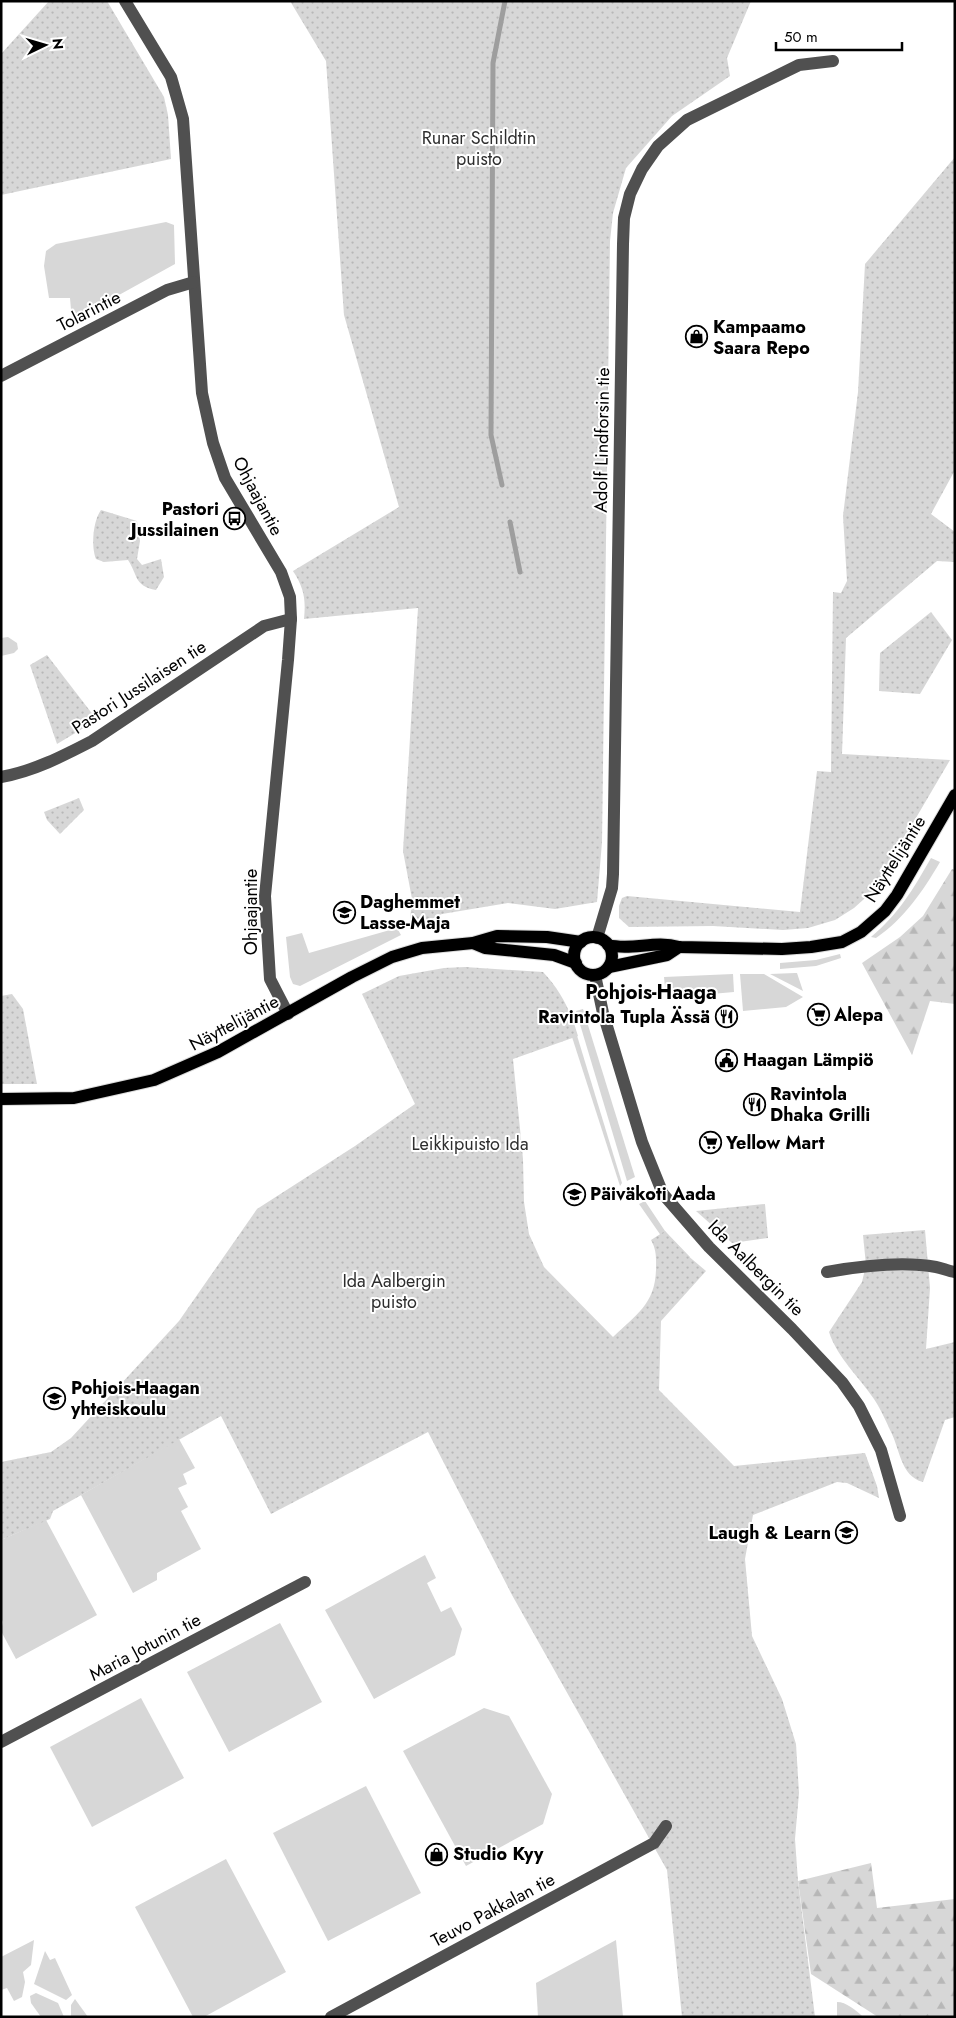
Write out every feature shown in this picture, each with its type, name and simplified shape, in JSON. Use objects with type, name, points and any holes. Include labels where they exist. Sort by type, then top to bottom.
[{"type":"main road","name":"Näyttelijäntie","points":[[1,1099],[74,1098],[154,1080],[218,1052],[352,977],[392,957],[435,944],[473,943],[485,938],[515,935],[581,942],[588,938],[622,948],[666,943],[679,947],[782,949],[842,942],[862,932],[885,911],[897,895],[955,794]]},
{"type":"main road","points":[[603,941],[612,957],[609,967]]},
{"type":"main road","points":[[576,963],[576,950],[581,942]]},
{"type":"main road","name":"Näyttelijäntie","points":[[473,943],[485,948],[537,953],[576,963],[582,971],[595,975],[609,967],[667,955],[679,947]]},
{"type":"street","name":"Ohjaajantie","points":[[125,1],[171,77],[183,119],[202,393],[213,442],[225,478],[281,572],[290,598],[291,619],[265,896],[270,979],[288,1014]]},
{"type":"street","name":"Adolf Lindforsin tie","points":[[603,941],[613,874],[622,244],[624,218],[630,194],[658,146],[687,120],[800,65],[833,61]]},
{"type":"street","name":"Tolarintie","points":[[1,376],[167,290],[194,282]]},
{"type":"street","name":"Pastori Jussilaisen tie","points":[[1,777],[28,770],[63,756],[92,741],[264,626],[291,619]]},
{"type":"street","name":"Ida Aalbergin tie","points":[[595,975],[603,1014],[642,1142],[663,1194],[709,1248],[792,1329],[842,1382],[859,1406],[881,1450],[900,1516]]},
{"type":"street","points":[[827,1272],[862,1267],[910,1265],[937,1267],[955,1272]]},
{"type":"street","name":"Maria Jotunin tie","points":[[1,1742],[305,1582]]},
{"type":"street","name":"Teuvo Pakkalan tie","points":[[331,2017],[654,1843],[666,1826]]},
{"type":"green space","points":[[49,1],[107,1],[164,97],[168,115],[171,159],[1,195],[1,54]]},
{"type":"green space","name":"Runar Schildtin puisto","points":[[290,1],[751,1],[727,58],[730,76],[672,116],[626,168],[613,213],[610,241],[602,842],[597,902],[555,909],[508,903],[442,914],[409,930],[412,899],[403,851],[418,608],[304,619],[305,605],[303,594],[300,583],[293,571],[399,507],[344,315],[326,61]]},
{"type":"green space","points":[[955,157],[955,470],[931,514],[955,532],[955,562],[937,561],[846,638],[842,754],[950,760],[873,891],[854,908],[835,920],[808,928],[783,930],[713,926],[629,927],[619,918],[619,906],[622,898],[627,896],[800,912],[817,771],[831,772],[833,592],[841,593],[847,581],[843,516],[858,392],[865,264]]},
{"type":"green space","points":[[166,222],[174,225],[175,264],[72,321],[70,298],[49,298],[44,266],[46,251],[56,244]]},
{"type":"green space","points":[[101,510],[137,521],[140,541],[137,559],[142,565],[161,559],[164,577],[156,590],[140,583],[128,560],[104,562],[96,559],[94,554],[94,534],[96,520]]},
{"type":"green space","points":[[931,612],[952,640],[920,694],[879,691],[880,653]]},
{"type":"green space","points":[[8,637],[17,643],[18,649],[14,653],[1,656],[1,638]]},
{"type":"green space","points":[[47,655],[97,720],[57,744],[30,665]]},
{"type":"green space","points":[[79,798],[84,810],[60,834],[47,820],[44,812]]},
{"type":"green space","points":[[931,858],[940,862],[912,904],[886,930],[876,938],[871,937],[881,929],[897,910],[912,890]]},
{"type":"green space","points":[[952,869],[955,870],[955,1004],[930,1001],[912,1055],[862,963],[900,937],[923,916]]},
{"type":"green space","points":[[397,928],[401,935],[300,986],[293,984],[290,977],[286,937],[302,933],[309,953]]},
{"type":"green space","points":[[840,954],[841,958],[816,966],[780,969],[780,963],[816,960]]},
{"type":"green space","name":"Ida Aalbergin puisto","points":[[465,967],[543,972],[565,1002],[578,1036],[513,1059],[523,1159],[524,1202],[529,1234],[544,1267],[613,1337],[643,1308],[652,1292],[655,1282],[656,1258],[651,1240],[665,1231],[680,1249],[706,1271],[661,1321],[659,1390],[734,1466],[865,1453],[877,1486],[879,1498],[847,1483],[837,1482],[753,1515],[745,1559],[752,1636],[782,1699],[796,1744],[799,1793],[795,1839],[798,1881],[815,2017],[682,2017],[667,1870],[512,1595],[428,1432],[271,1514],[221,1416],[53,1511],[50,1519],[1,1540],[1,1462],[51,1452],[71,1438],[179,1321],[257,1209],[355,1146],[415,1104],[362,994],[399,976],[444,968]]},
{"type":"green space","points":[[795,973],[797,973],[803,991],[770,974]]},
{"type":"green space","points":[[733,974],[734,992],[666,998],[664,977]]},
{"type":"green space","points":[[740,974],[764,974],[803,997],[786,1007],[743,1011]]},
{"type":"green space","points":[[12,994],[23,1009],[37,1084],[1,1084],[1,996]]},
{"type":"green space","points":[[583,1009],[635,1177],[627,1181],[576,1011]]},
{"type":"green space","points":[[575,1029],[622,1183],[620,1186],[572,1037]]},
{"type":"green space","points":[[645,1201],[665,1231],[690,1257],[686,1262],[664,1240],[639,1204]]},
{"type":"green space","points":[[765,1204],[768,1238],[732,1243],[696,1211]]},
{"type":"green space","points":[[925,1230],[930,1288],[926,1349],[955,1342],[955,1417],[945,1420],[923,1482],[915,1479],[905,1468],[878,1406],[837,1350],[829,1332],[862,1282],[866,1265],[863,1235]]},
{"type":"green space","points":[[179,1439],[195,1468],[183,1474],[187,1484],[178,1488],[188,1507],[181,1511],[201,1549],[157,1573],[157,1580],[133,1593],[81,1495]]},
{"type":"green space","points":[[46,1520],[97,1615],[16,1659],[1,1631],[3,1622],[1,1618],[1,1540]]},
{"type":"green space","points":[[425,1555],[436,1578],[427,1583],[441,1612],[451,1607],[462,1629],[455,1655],[374,1699],[325,1610]]},
{"type":"green space","points":[[280,1623],[322,1702],[229,1752],[187,1672]]},
{"type":"green space","points":[[141,1698],[184,1778],[92,1827],[50,1747]]},
{"type":"green space","points":[[484,1708],[509,1716],[552,1794],[543,1824],[466,1866],[403,1751]]},
{"type":"green space","points":[[366,1786],[421,1893],[328,1941],[273,1833]]},
{"type":"green space","points":[[226,1859],[286,1972],[204,2017],[193,2017],[135,1907]]},
{"type":"green space","points":[[871,1863],[877,1908],[955,1899],[955,2017],[878,2017],[811,1974],[798,1881]]},
{"type":"green space","points":[[34,1940],[31,1965],[23,1972],[25,1982],[22,1997],[14,2001],[7,1988],[1,1990],[1,1957]]},
{"type":"green space","points":[[616,1940],[623,2017],[538,2017],[536,1983]]},
{"type":"green space","points":[[45,1951],[50,1960],[55,1958],[72,1995],[66,2000],[34,1984]]},
{"type":"green space","points":[[36,1993],[58,2003],[64,2017],[41,2017],[31,2003],[30,1996]]},
{"type":"green space","points":[[75,1999],[88,2017],[71,2017],[71,2005]]},
{"type":"green space","points":[[837,2002],[854,2009],[863,2017],[837,2017]]},
{"type":"waterway","points":[[502,485],[491,435],[493,63],[505,1]]},
{"type":"waterway","points":[[510,522],[520,572]]},
{"type":"place","name":"Kampaamo Saara Repo","points":[[697,337]]},
{"type":"place","name":"Pastori Jussilainen","points":[[235,519]]},
{"type":"place","name":"Daghemmet Lasse-Maja","points":[[344,912]]},
{"type":"place","name":"Alepa","points":[[818,1015]]},
{"type":"place","name":"Ravintola Tupla Ässä","points":[[726,1017]]},
{"type":"place","name":"Haagan Lämpiö","points":[[727,1060]]},
{"type":"place","name":"Ravintola Dhaka Grilli","points":[[754,1104]]},
{"type":"place","name":"Yellow Mart","points":[[710,1143]]},
{"type":"place","name":"Päiväkoti Aada","points":[[574,1194]]},
{"type":"place","name":"Pohjois-Haagan yhteiskoulu","points":[[55,1398]]},
{"type":"place","name":"Laugh & Learn","points":[[847,1533]]},
{"type":"place","name":"Studio Kyy","points":[[437,1854]]},
{"type":"district","name":"Pohjois-Haaga","points":[[651,992]]},
{"type":"park label","name":"Leikkipuisto Ida","points":[[470,1144]]}]
